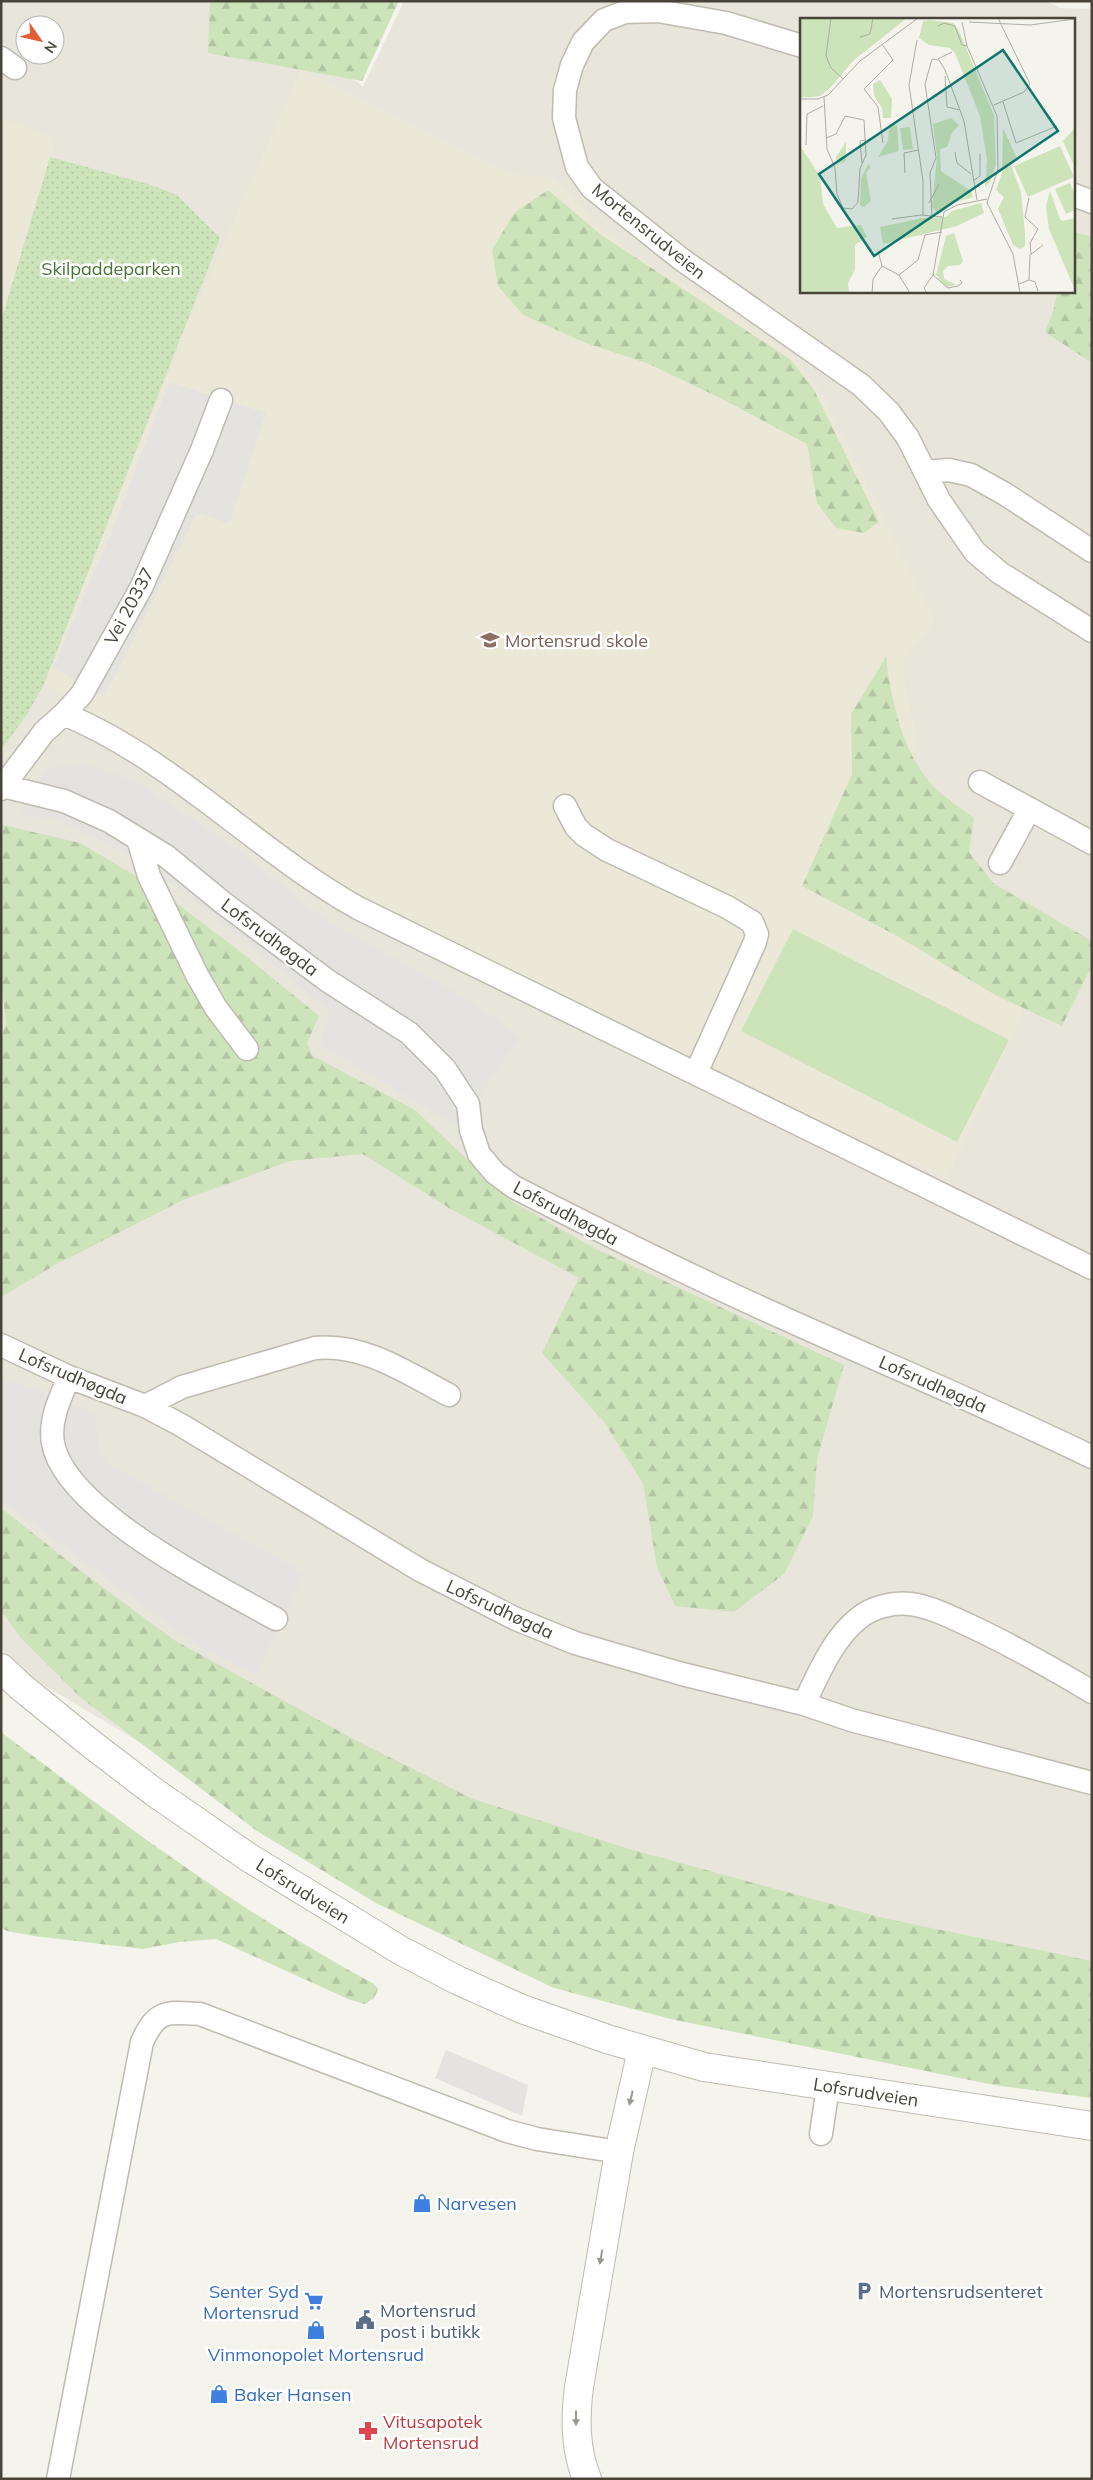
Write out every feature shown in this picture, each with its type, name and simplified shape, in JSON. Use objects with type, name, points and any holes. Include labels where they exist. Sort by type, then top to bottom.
[{"type":"street","name":"Lofsrudveien","points":[[1,1668],[20,1686],[154,1792],[248,1857],[326,1907],[400,1950],[457,1980],[566,2026],[704,2067],[1092,2126]]},
{"type":"street","points":[[587,2479],[580,2457],[576,2416],[620,2152],[642,2050]]},
{"type":"lane","name":"Mortensrudveien","points":[[800,45],[726,23],[658,11],[626,12],[604,20],[583,42],[572,65],[565,90],[564,118],[577,167],[592,188],[681,259],[861,385],[889,412],[908,438],[938,500],[975,552],[1000,573],[1092,631]]},
{"type":"lane","points":[[1076,196],[1092,202]]},
{"type":"lane","name":"Vei 20337","points":[[2,788],[44,732],[82,694],[141,588],[202,450],[221,400]]},
{"type":"lane","points":[[924,472],[949,470],[971,475],[1005,494],[1092,551]]},
{"type":"lane","points":[[64,714],[94,727],[145,756],[282,860],[337,896],[379,919],[1092,1268]]},
{"type":"lane","points":[[980,782],[1092,843]]},
{"type":"lane","name":"Lofsrudhøgda","points":[[2,788],[64,801],[108,821],[138,839],[166,856],[222,902],[328,980],[409,1033],[445,1069],[468,1104],[471,1130],[479,1154],[514,1187],[677,1269],[947,1389],[1092,1457]]},
{"type":"lane","points":[[565,806],[576,827],[599,845],[727,907],[752,922],[757,934],[755,942],[696,1073]]},
{"type":"lane","points":[[1000,863],[1029,810]]},
{"type":"lane","points":[[138,839],[149,876],[197,975],[216,1008],[247,1049]]},
{"type":"lane","name":"Lofsrudhøgda","points":[[1,1345],[69,1377],[145,1406],[247,1463],[420,1570],[516,1620],[575,1643],[628,1659],[804,1704],[851,1720],[1092,1783]]},
{"type":"lane","name":"Lofsrudhøgda","points":[[145,1406],[182,1388],[288,1355],[315,1348],[334,1346],[374,1355],[449,1395]]},
{"type":"lane","points":[[69,1377],[54,1412],[53,1442],[59,1460],[72,1481],[97,1507],[176,1562],[276,1618]]},
{"type":"lane","points":[[804,1704],[818,1675],[846,1630],[860,1617],[878,1608],[898,1603],[922,1606],[982,1631],[1092,1692]]},
{"type":"lane","points":[[58,2479],[142,2042],[151,2023],[170,2012],[200,2014],[507,2131],[537,2139],[620,2152]]},
{"type":"lane","points":[[820,2134],[828,2087]]},
{"type":"shaded area","points":[[1,1],[261,1],[363,87],[404,1],[1047,1],[1060,8],[1092,9],[1092,2052],[434,1919],[14,1667],[1,1646]]},
{"type":"shaded area","name":"Mortensrud skole","points":[[301,69],[515,175],[552,177],[602,230],[658,270],[719,304],[796,359],[820,392],[935,620],[904,661],[905,687],[917,733],[914,756],[931,852],[1050,953],[947,1179],[687,1060],[389,908],[322,876],[140,745],[44,684],[186,328]]},
{"type":"shaded area","points":[[1,117],[56,139],[1,321]]},
{"type":"shaded area","points":[[169,382],[266,413],[230,521],[227,523],[201,514],[196,515],[105,696],[53,668],[112,530]]},
{"type":"shaded area","points":[[84,763],[139,783],[225,840],[322,917],[467,999],[521,1037],[457,1126],[320,1045],[330,1011],[185,893],[127,854],[55,819],[18,814],[47,769]]},
{"type":"shaded area","points":[[1,1376],[96,1414],[98,1446],[108,1464],[305,1573],[256,1675],[199,1647],[1,1500]]},
{"type":"shaded area","points":[[446,2050],[528,2085],[522,2116],[435,2078]]},
{"type":"green space","points":[[210,1],[399,1],[362,81],[208,53]]},
{"type":"green space","name":"Skilpaddeparken","points":[[50,157],[148,184],[177,195],[220,238],[44,684],[28,713],[1,750],[1,321]]},
{"type":"green space","points":[[548,190],[600,234],[791,360],[814,390],[879,522],[864,533],[836,528],[817,503],[807,444],[720,398],[649,364],[586,343],[523,315],[498,286],[492,250],[514,213]]},
{"type":"green space","points":[[1076,233],[1092,236],[1092,363],[1045,332],[1053,312],[1058,292],[1076,292]]},
{"type":"green space","points":[[886,657],[895,709],[914,759],[934,787],[974,818],[969,852],[993,883],[1092,941],[1092,965],[1062,1026],[997,996],[897,936],[802,886],[852,774],[851,714]]},
{"type":"green space","points":[[3,825],[80,843],[156,888],[237,949],[319,1016],[307,1043],[313,1056],[415,1110],[511,1201],[596,1249],[844,1365],[817,1459],[813,1516],[784,1574],[734,1612],[675,1606],[657,1567],[643,1483],[604,1422],[542,1353],[579,1278],[449,1208],[363,1154],[290,1161],[183,1200],[55,1265],[1,1297],[1,1040],[6,1023],[1,978]]},
{"type":"green space","points":[[793,929],[1009,1040],[957,1142],[741,1031]]},
{"type":"green space","points":[[1,1508],[77,1568],[174,1640],[357,1741],[473,1799],[629,1849],[883,1918],[1092,1961],[1092,2098],[994,2085],[671,2019],[554,1988],[376,1903],[257,1831],[80,1697],[20,1637],[1,1610]]},
{"type":"green space","points":[[1,1732],[183,1866],[325,1957],[374,1984],[378,1989],[374,1998],[365,2004],[348,1999],[216,1939],[179,1942],[143,1949],[34,1936],[7,1931],[1,1928]]},
{"type":"place","name":"Mortensrud skole","points":[[490,640]]},
{"type":"place","name":"Narvesen","points":[[422,2203]]},
{"type":"place","name":"Mortensrudsenteret","points":[[864,2291]]},
{"type":"place","name":"Senter Syd Mortensrud","points":[[314,2301]]},
{"type":"place","name":"Mortensrud post i butikk","points":[[365,2320]]},
{"type":"place","name":"Vinmonopolet Mortensrud","points":[[316,2330]]},
{"type":"place","name":"Baker Hansen","points":[[219,2394]]},
{"type":"place","name":"Vitusapotek Mortensrud","points":[[368,2431]]}]
